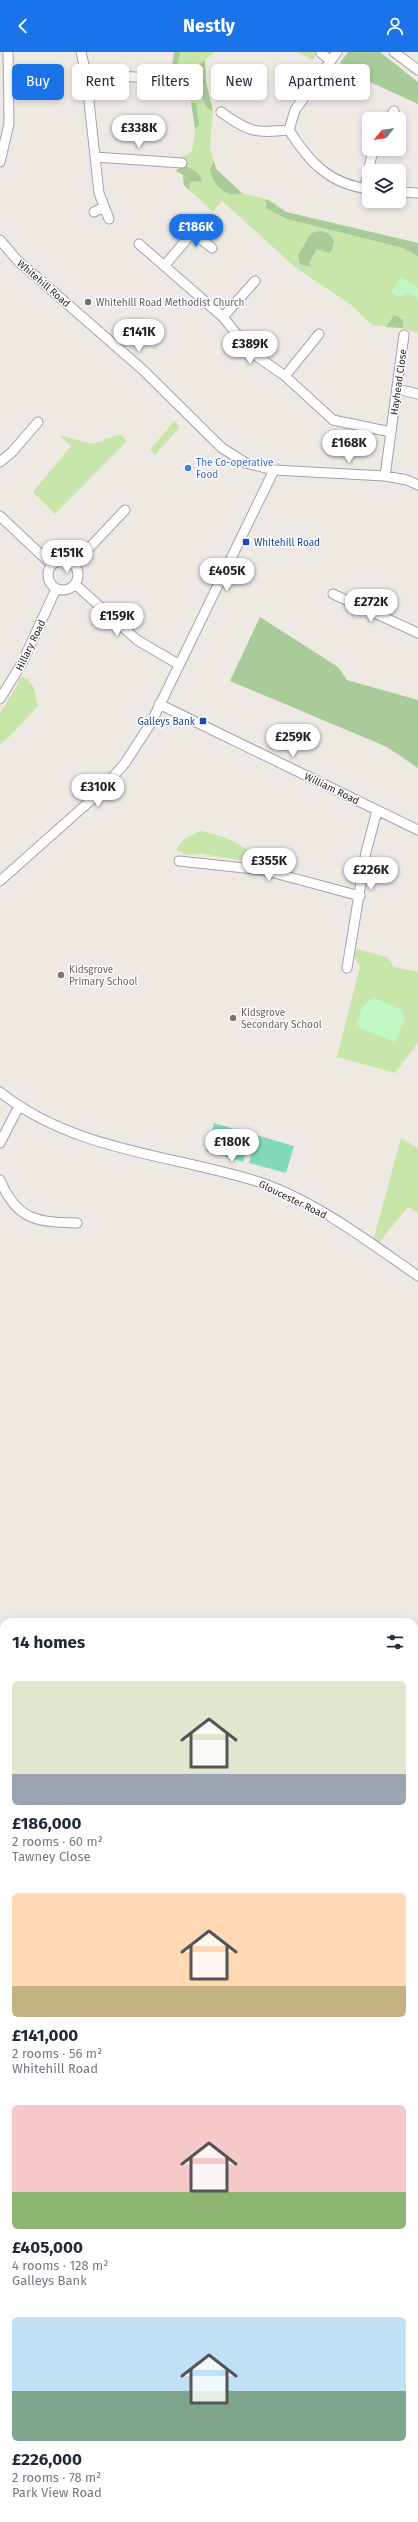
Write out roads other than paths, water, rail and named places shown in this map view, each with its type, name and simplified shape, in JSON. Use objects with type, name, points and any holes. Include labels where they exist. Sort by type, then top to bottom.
[{"type":"street","points":[[0,162],[9,124],[8,52]]},
{"type":"street","points":[[81,52],[84,64]]},
{"type":"street","points":[[337,52],[295,110],[289,130],[303,153],[317,168],[335,178],[362,186]]},
{"type":"street","points":[[394,52],[418,70]]},
{"type":"street","points":[[321,53],[331,61]]},
{"type":"street","points":[[89,100],[99,193],[109,219]]},
{"type":"street","points":[[221,112],[241,127],[258,132],[289,130]]},
{"type":"street","points":[[95,156],[182,163]]},
{"type":"street","points":[[406,193],[418,194]]},
{"type":"street","points":[[94,212],[104,207]]},
{"type":"street","points":[[165,265],[203,220]]},
{"type":"street","points":[[192,232],[212,248]]},
{"type":"street","name":"Whitehill Road","points":[[0,240],[17,260],[143,370],[222,448],[246,463],[274,470],[384,476],[407,480],[418,485]]},
{"type":"street","points":[[139,244],[165,265],[223,317],[251,352],[285,376],[333,420],[391,432]]},
{"type":"street","points":[[223,317],[255,281]]},
{"type":"street","points":[[285,376],[319,334]]},
{"type":"street","name":"Hayhead Close","points":[[384,476],[404,335]]},
{"type":"street","points":[[397,389],[418,394]]},
{"type":"street","points":[[0,462],[12,452],[38,422]]},
{"type":"street","points":[[0,881],[99,793],[125,763],[151,722],[274,470]]},
{"type":"street","points":[[74,564],[125,510]]},
{"type":"street","points":[[0,516],[52,564]]},
{"type":"street","points":[[52,564],[63,560],[74,564]]},
{"type":"street","points":[[52,564],[48,578],[56,589],[67,590],[74,584],[78,577],[74,564]]},
{"type":"street","points":[[74,584],[137,640],[178,664]]},
{"type":"street","name":"Hillary Road","points":[[0,699],[22,663],[56,589]]},
{"type":"street","points":[[333,594],[418,633]]},
{"type":"street","name":"William Road","points":[[159,704],[418,830]]},
{"type":"street","points":[[347,968],[366,852],[377,810]]},
{"type":"street","points":[[179,861],[263,870],[360,896]]},
{"type":"street","name":"Gloucester Road","points":[[0,1092],[20,1106],[63,1130],[105,1145],[203,1166],[257,1181],[305,1204],[351,1230],[418,1276]]},
{"type":"street","points":[[0,1143],[20,1106]]},
{"type":"street","points":[[0,1180],[12,1201],[23,1212],[40,1222],[80,1223]]},
{"type":"place","name":"Whitehill Road Methodist Church","points":[[88,302]]},
{"type":"place","name":"The Co-operative Food","points":[[188,468]]},
{"type":"place","name":"Whitehill Road","points":[[246,542]]},
{"type":"place","name":"Galleys Bank","points":[[203,721]]},
{"type":"place","name":"Kidsgrove Primary School","points":[[61,975]]},
{"type":"place","name":"Kidsgrove Secondary School","points":[[233,1018]]}]
